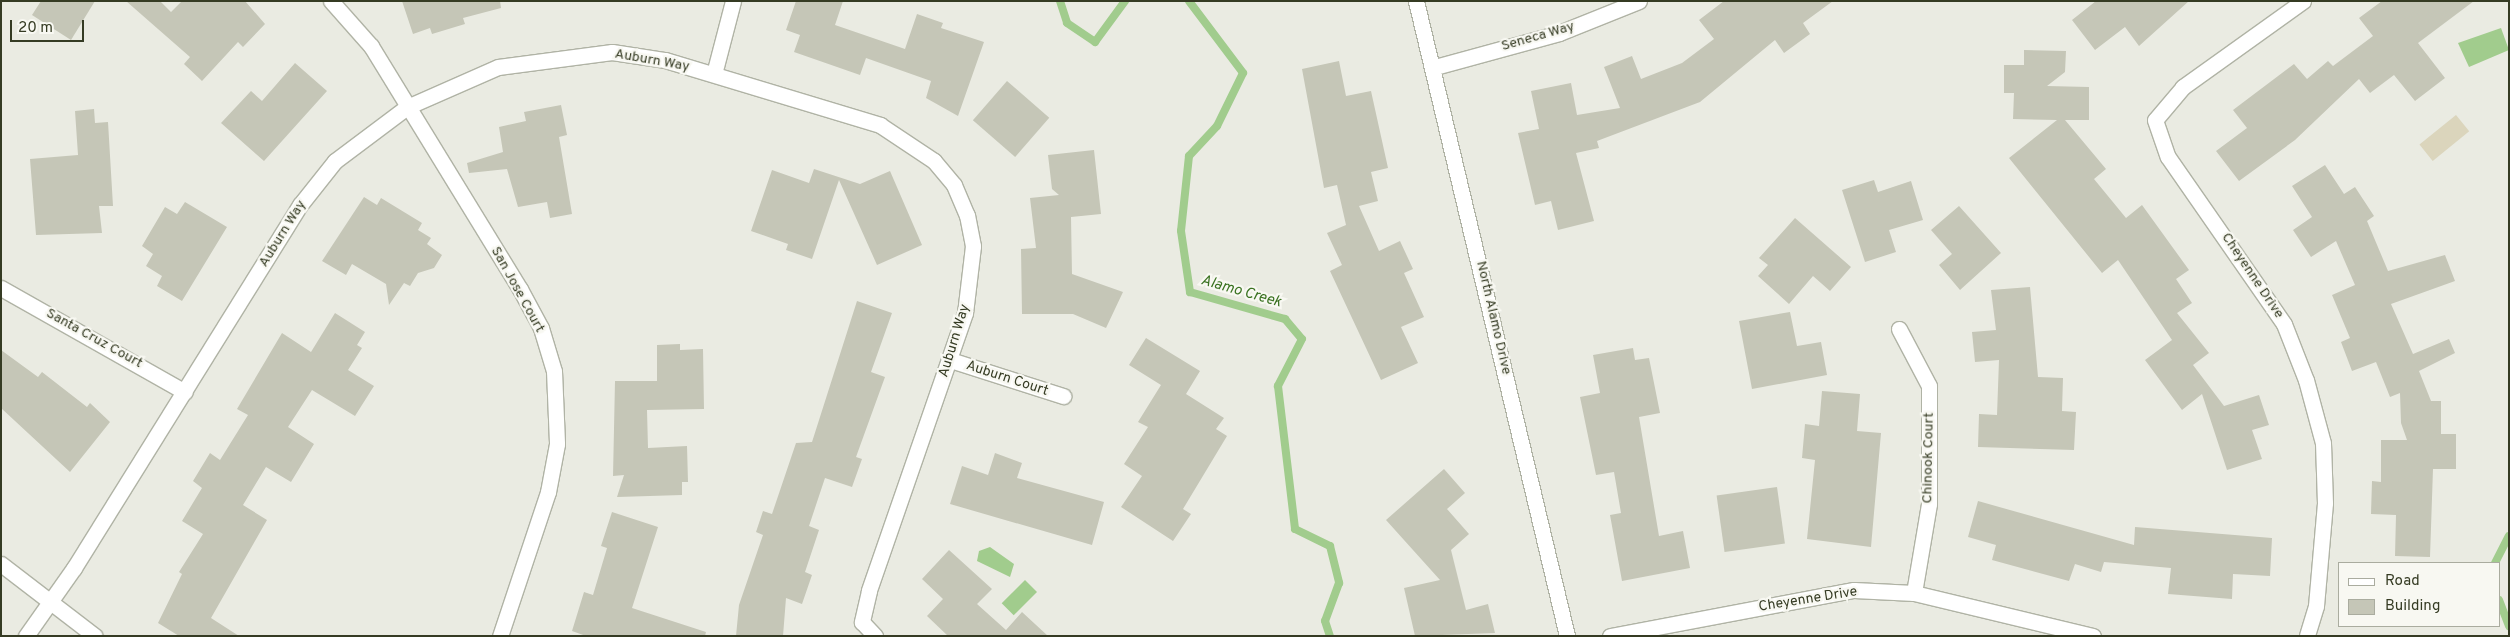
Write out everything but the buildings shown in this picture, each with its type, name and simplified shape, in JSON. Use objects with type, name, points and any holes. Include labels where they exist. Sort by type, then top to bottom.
[{"type":"street","name":"San Jose Court","points":[[331,1],[370,46],[520,289],[541,328],[554,371],[557,444],[552,473],[500,636]]},
{"type":"street","points":[[714,74],[733,1]]},
{"type":"street","name":"North Alamo Drive","points":[[1416,1],[1435,68],[1567,636]]},
{"type":"street","name":"Seneca Way","points":[[1435,68],[1559,33],[1639,1]]},
{"type":"street","name":"Cheyenne Drive","points":[[2303,1],[2183,87],[2155,120],[2168,157],[2284,324],[2306,380],[2322,443],[2326,503],[2316,606],[2307,636]]},
{"type":"street","name":"Auburn Way","points":[[26,636],[52,603],[312,190],[335,161],[407,107],[498,67],[612,52],[714,74],[880,125],[934,161],[957,193],[973,246],[965,313],[869,591],[862,622],[875,636]]},
{"type":"street","name":"Santa Cruz Court","points":[[1,288],[185,392]]},
{"type":"street","name":"Chinook Court","points":[[1898,329],[1929,386],[1929,504],[1914,592]]},
{"type":"street","name":"Auburn Court","points":[[950,360],[1063,396]]},
{"type":"street","points":[[1,564],[95,636]]},
{"type":"street","name":"Cheyenne Drive","points":[[1610,636],[1854,590],[1914,592],[2093,636]]},
{"type":"shaded area","points":[[2501,28],[2509,50],[2469,67],[2458,43]]},
{"type":"shaded area","points":[[2456,115],[2469,131],[2433,161],[2419,145]]},
{"type":"shaded area","points":[[990,547],[1014,564],[1010,577],[977,561],[979,551]]},
{"type":"shaded area","points":[[1025,580],[1037,592],[1014,615],[1002,603]]},
{"type":"waterway","name":"Alamo Creek","points":[[1060,1],[1067,23],[1095,42],[1125,1]]},
{"type":"waterway","name":"Alamo Creek","points":[[1189,1],[1243,73],[1217,126],[1189,156],[1181,231],[1190,292],[1285,319],[1302,339],[1278,386],[1295,529],[1330,546],[1339,583],[1325,621],[1330,636]]},
{"type":"waterway","name":"Alamo Creek","points":[[2496,562],[2509,536]]},
{"type":"waterway","name":"Alamo Creek","points":[[2500,603],[2509,626]]}]
